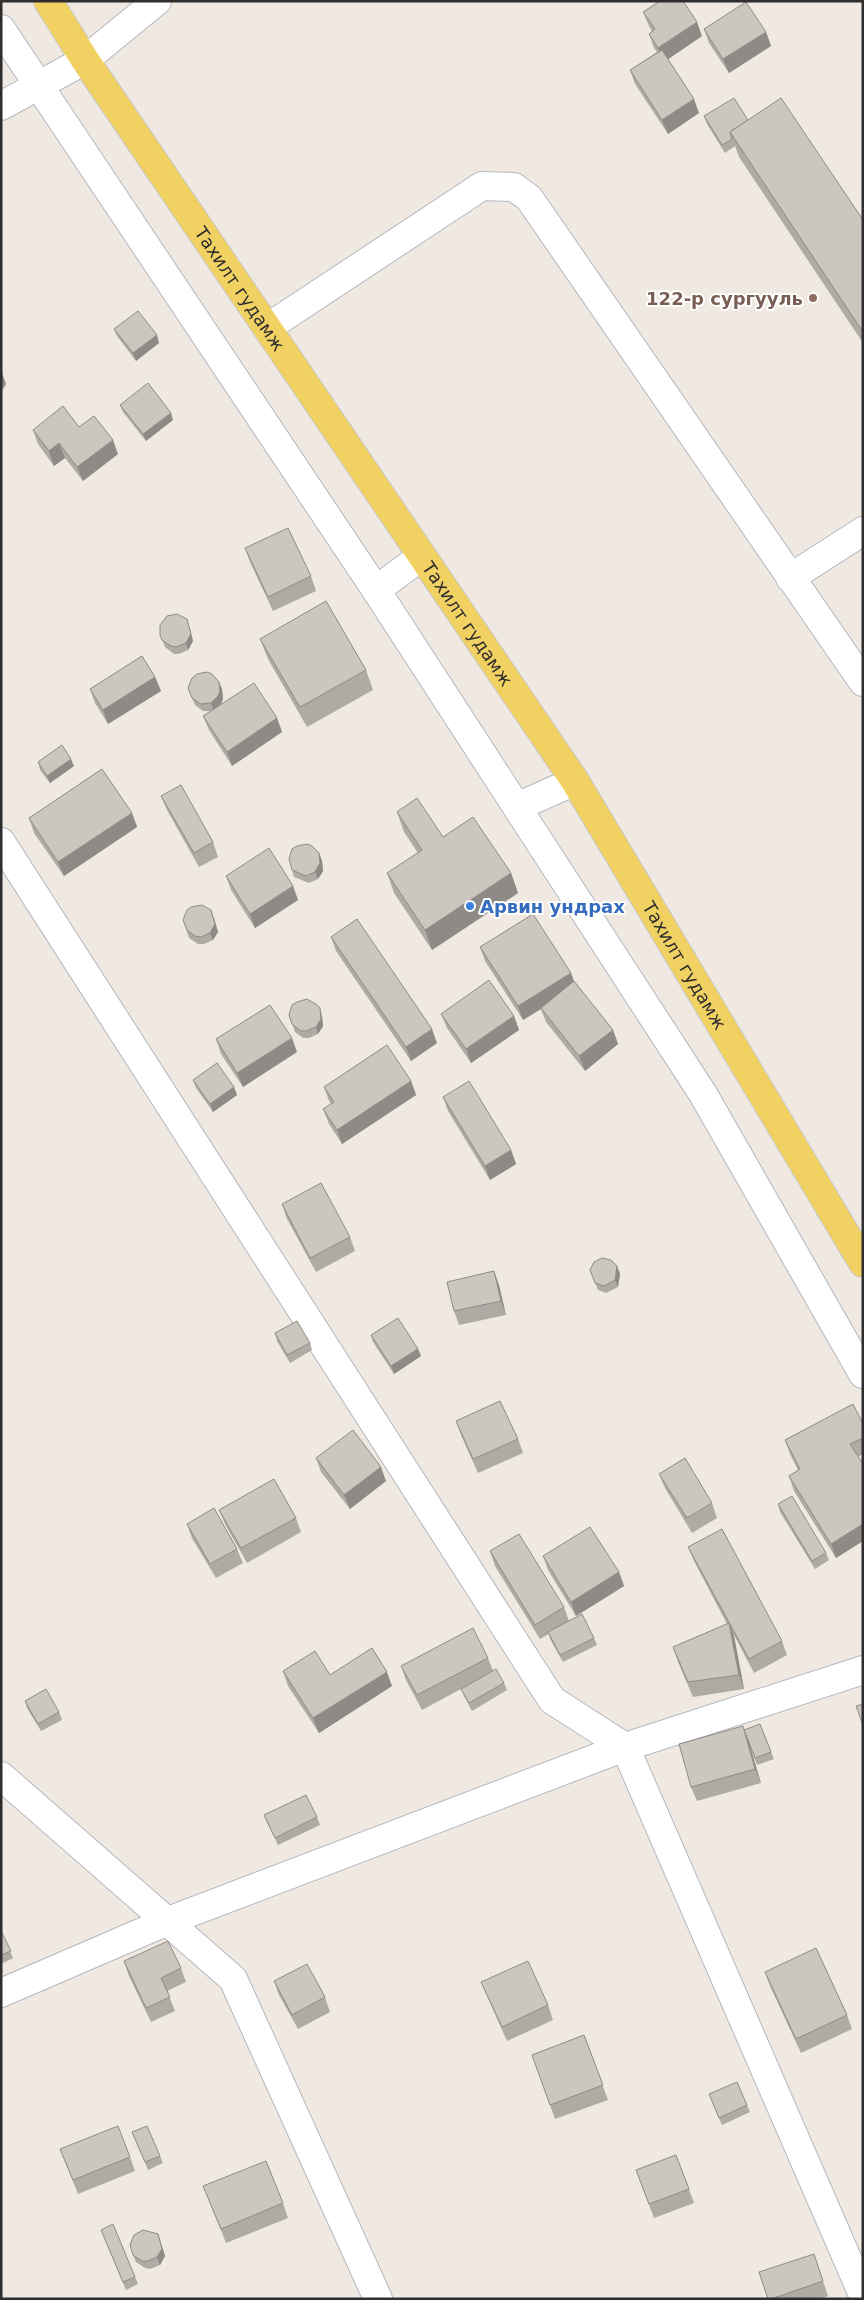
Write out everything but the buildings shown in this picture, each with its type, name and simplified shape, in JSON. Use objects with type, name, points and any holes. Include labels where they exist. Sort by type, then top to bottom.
[{"type":"main road","name":"Тахилт гудамж","points":[[48,1],[85,60],[575,781],[863,1263]]},
{"type":"street","points":[[1,106],[85,60],[156,1]]},
{"type":"street","points":[[1,30],[376,590],[703,1094],[863,1374]]},
{"type":"street","points":[[267,328],[482,186],[514,186],[529,198],[863,682]]},
{"type":"street","points":[[790,578],[863,532]]},
{"type":"street","points":[[376,590],[422,556]]},
{"type":"street","points":[[517,807],[575,781]]},
{"type":"street","points":[[1,842],[552,1700],[625,1747],[863,2295]]},
{"type":"street","points":[[1,1994],[168,1921],[625,1747],[863,1670]]},
{"type":"street","points":[[1,1776],[233,1978],[378,2299]]},
{"type":"place","name":"122-р сургууль","points":[[813,298]]},
{"type":"place","name":"Арвин ундрах","points":[[470,906]]}]
